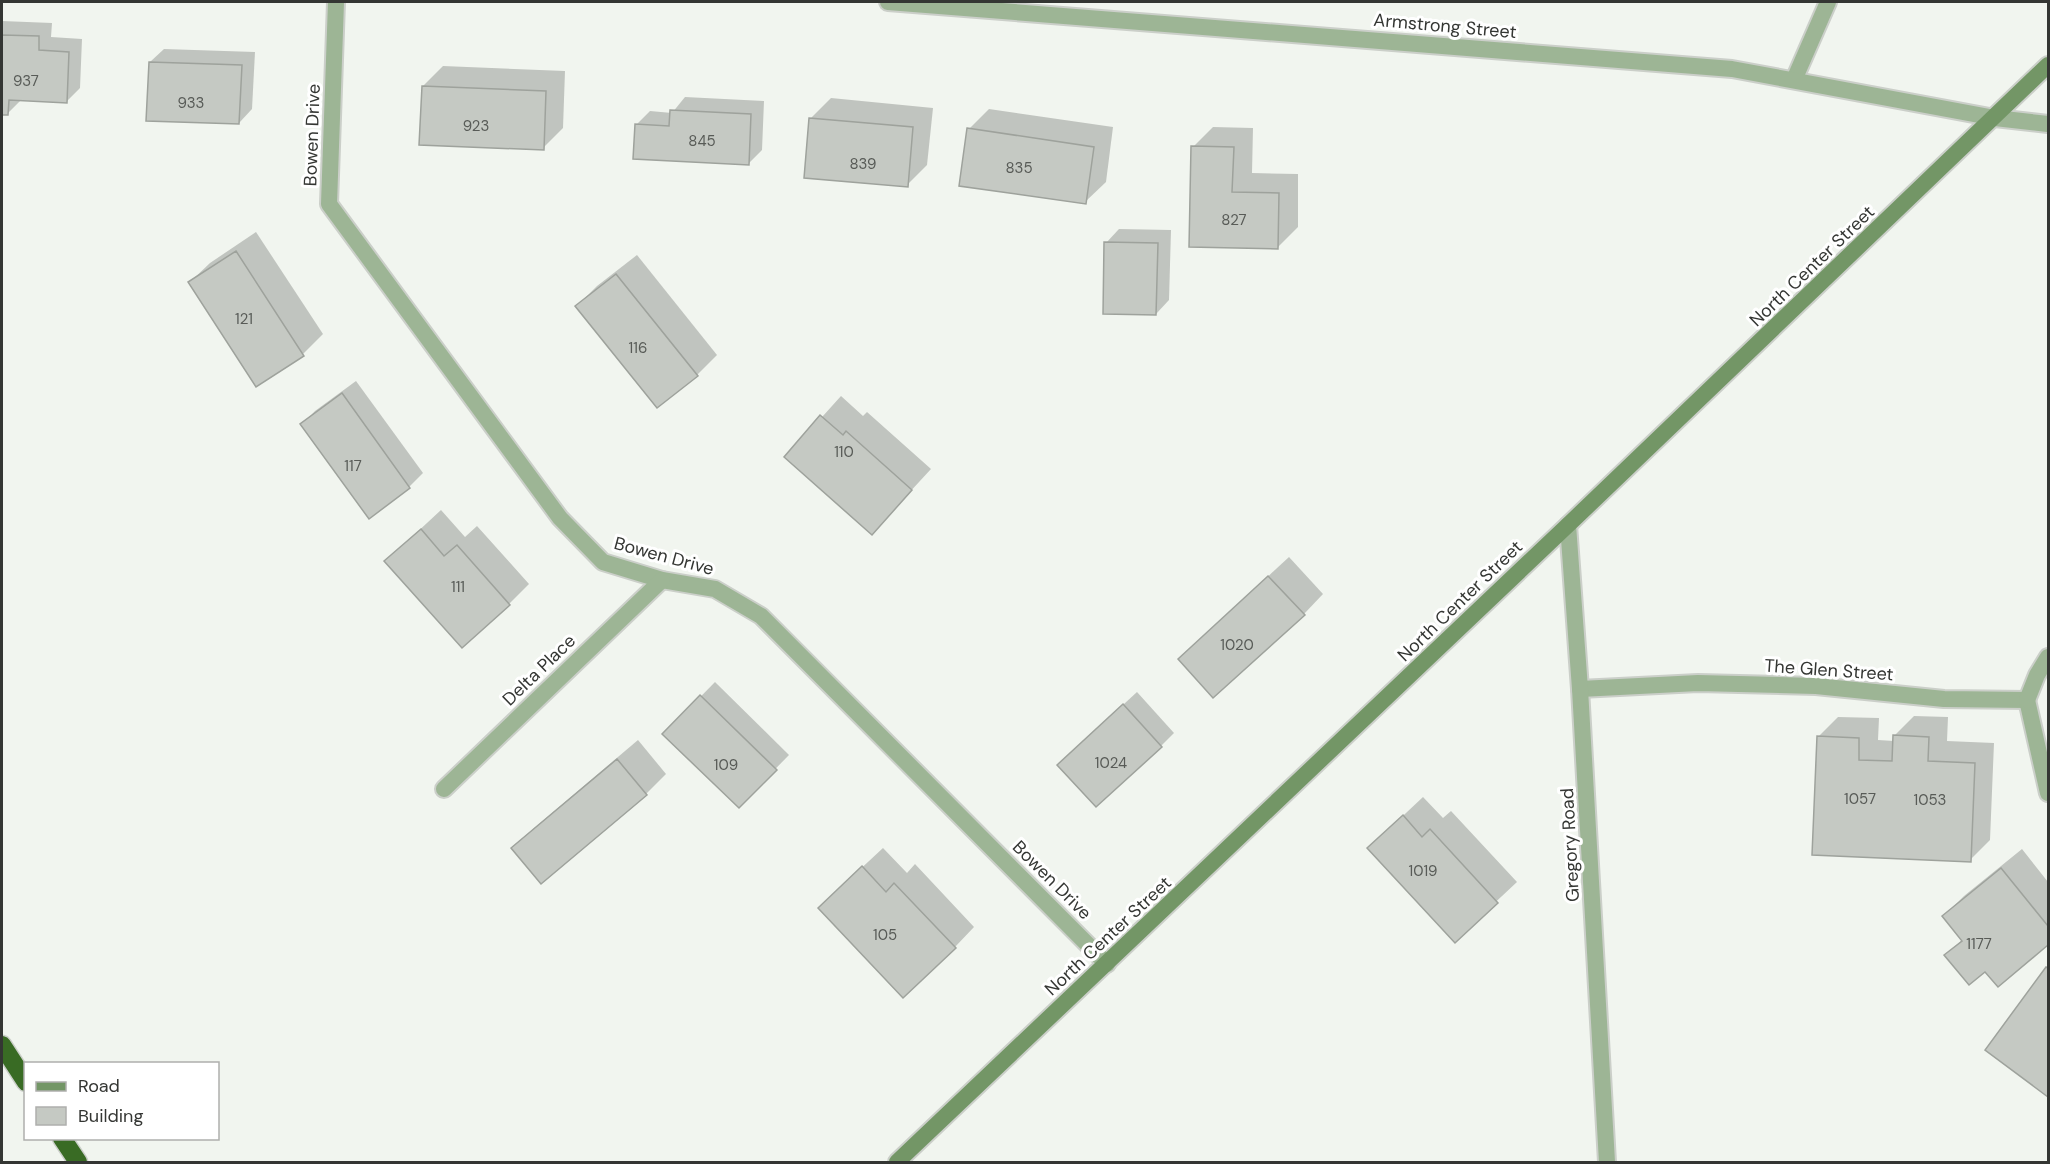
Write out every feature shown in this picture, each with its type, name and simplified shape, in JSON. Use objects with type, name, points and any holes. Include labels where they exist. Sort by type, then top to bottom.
[{"type":"highway","points":[[2,1045],[24,1079]]},
{"type":"highway","points":[[63,1140],[78,1162]]},
{"type":"main road","name":"North Center Street","points":[[897,1162],[2049,65]]},
{"type":"street","name":"Bowen Drive","points":[[336,2],[329,204],[560,518],[603,562],[662,579],[715,589],[761,616],[1107,964]]},
{"type":"street","name":"Armstrong Street","points":[[888,2],[1720,68],[1995,118],[2049,124]]},
{"type":"street","points":[[1794,80],[1828,2]]},
{"type":"street","name":"Gregory Road","points":[[1568,525],[1580,689],[1607,1162]]},
{"type":"street","name":"Delta Place","points":[[444,789],[662,579]]},
{"type":"street","points":[[2049,657],[2037,675],[2027,700],[2049,793]]},
{"type":"street","name":"The Glen Street","points":[[1580,689],[1698,683],[1816,686],[1944,699],[2027,700]]},
{"type":"building","points":[[2,35],[39,36],[39,50],[69,52],[67,103],[9,100],[8,115],[2,115]]},
{"type":"building","points":[[149,62],[242,65],[239,124],[146,121]]},
{"type":"building","points":[[422,86],[546,91],[544,150],[419,145]]},
{"type":"building","points":[[670,110],[751,114],[749,165],[633,159],[635,124],[669,126]]},
{"type":"building","points":[[809,118],[913,127],[908,187],[804,178]]},
{"type":"building","points":[[967,128],[1094,147],[1086,204],[959,186]]},
{"type":"building","points":[[1191,146],[1234,147],[1232,192],[1279,193],[1278,249],[1189,247]]},
{"type":"building","points":[[1104,242],[1158,243],[1156,315],[1103,314]]},
{"type":"building","points":[[236,251],[304,356],[256,387],[188,282]]},
{"type":"building","points":[[616,274],[698,376],[657,408],[575,306]]},
{"type":"building","points":[[342,393],[410,488],[369,519],[300,424]]},
{"type":"building","points":[[820,415],[843,435],[846,431],[912,490],[872,535],[784,457]]},
{"type":"building","points":[[421,529],[444,556],[457,545],[510,605],[462,648],[384,561]]},
{"type":"building","points":[[1268,576],[1305,615],[1213,698],[1178,659]]},
{"type":"building","points":[[700,695],[777,770],[739,808],[662,734]]},
{"type":"building","points":[[1123,704],[1162,747],[1096,807],[1057,765]]},
{"type":"building","points":[[1893,735],[1929,737],[1928,761],[1975,763],[1971,862],[1812,855],[1817,736],[1859,738],[1859,760],[1892,761]]},
{"type":"building","points":[[617,759],[647,795],[541,884],[511,848]]},
{"type":"building","points":[[1403,815],[1422,837],[1430,829],[1498,903],[1455,943],[1367,848]]},
{"type":"building","points":[[862,866],[886,892],[894,883],[956,948],[903,998],[818,908]]},
{"type":"building","points":[[2001,868],[2048,926],[2048,945],[1998,987],[1985,972],[1969,985],[1944,955],[1962,941],[1942,916]]},
{"type":"building","points":[[2046,967],[2048,968],[2048,1097],[1985,1050]]}]
